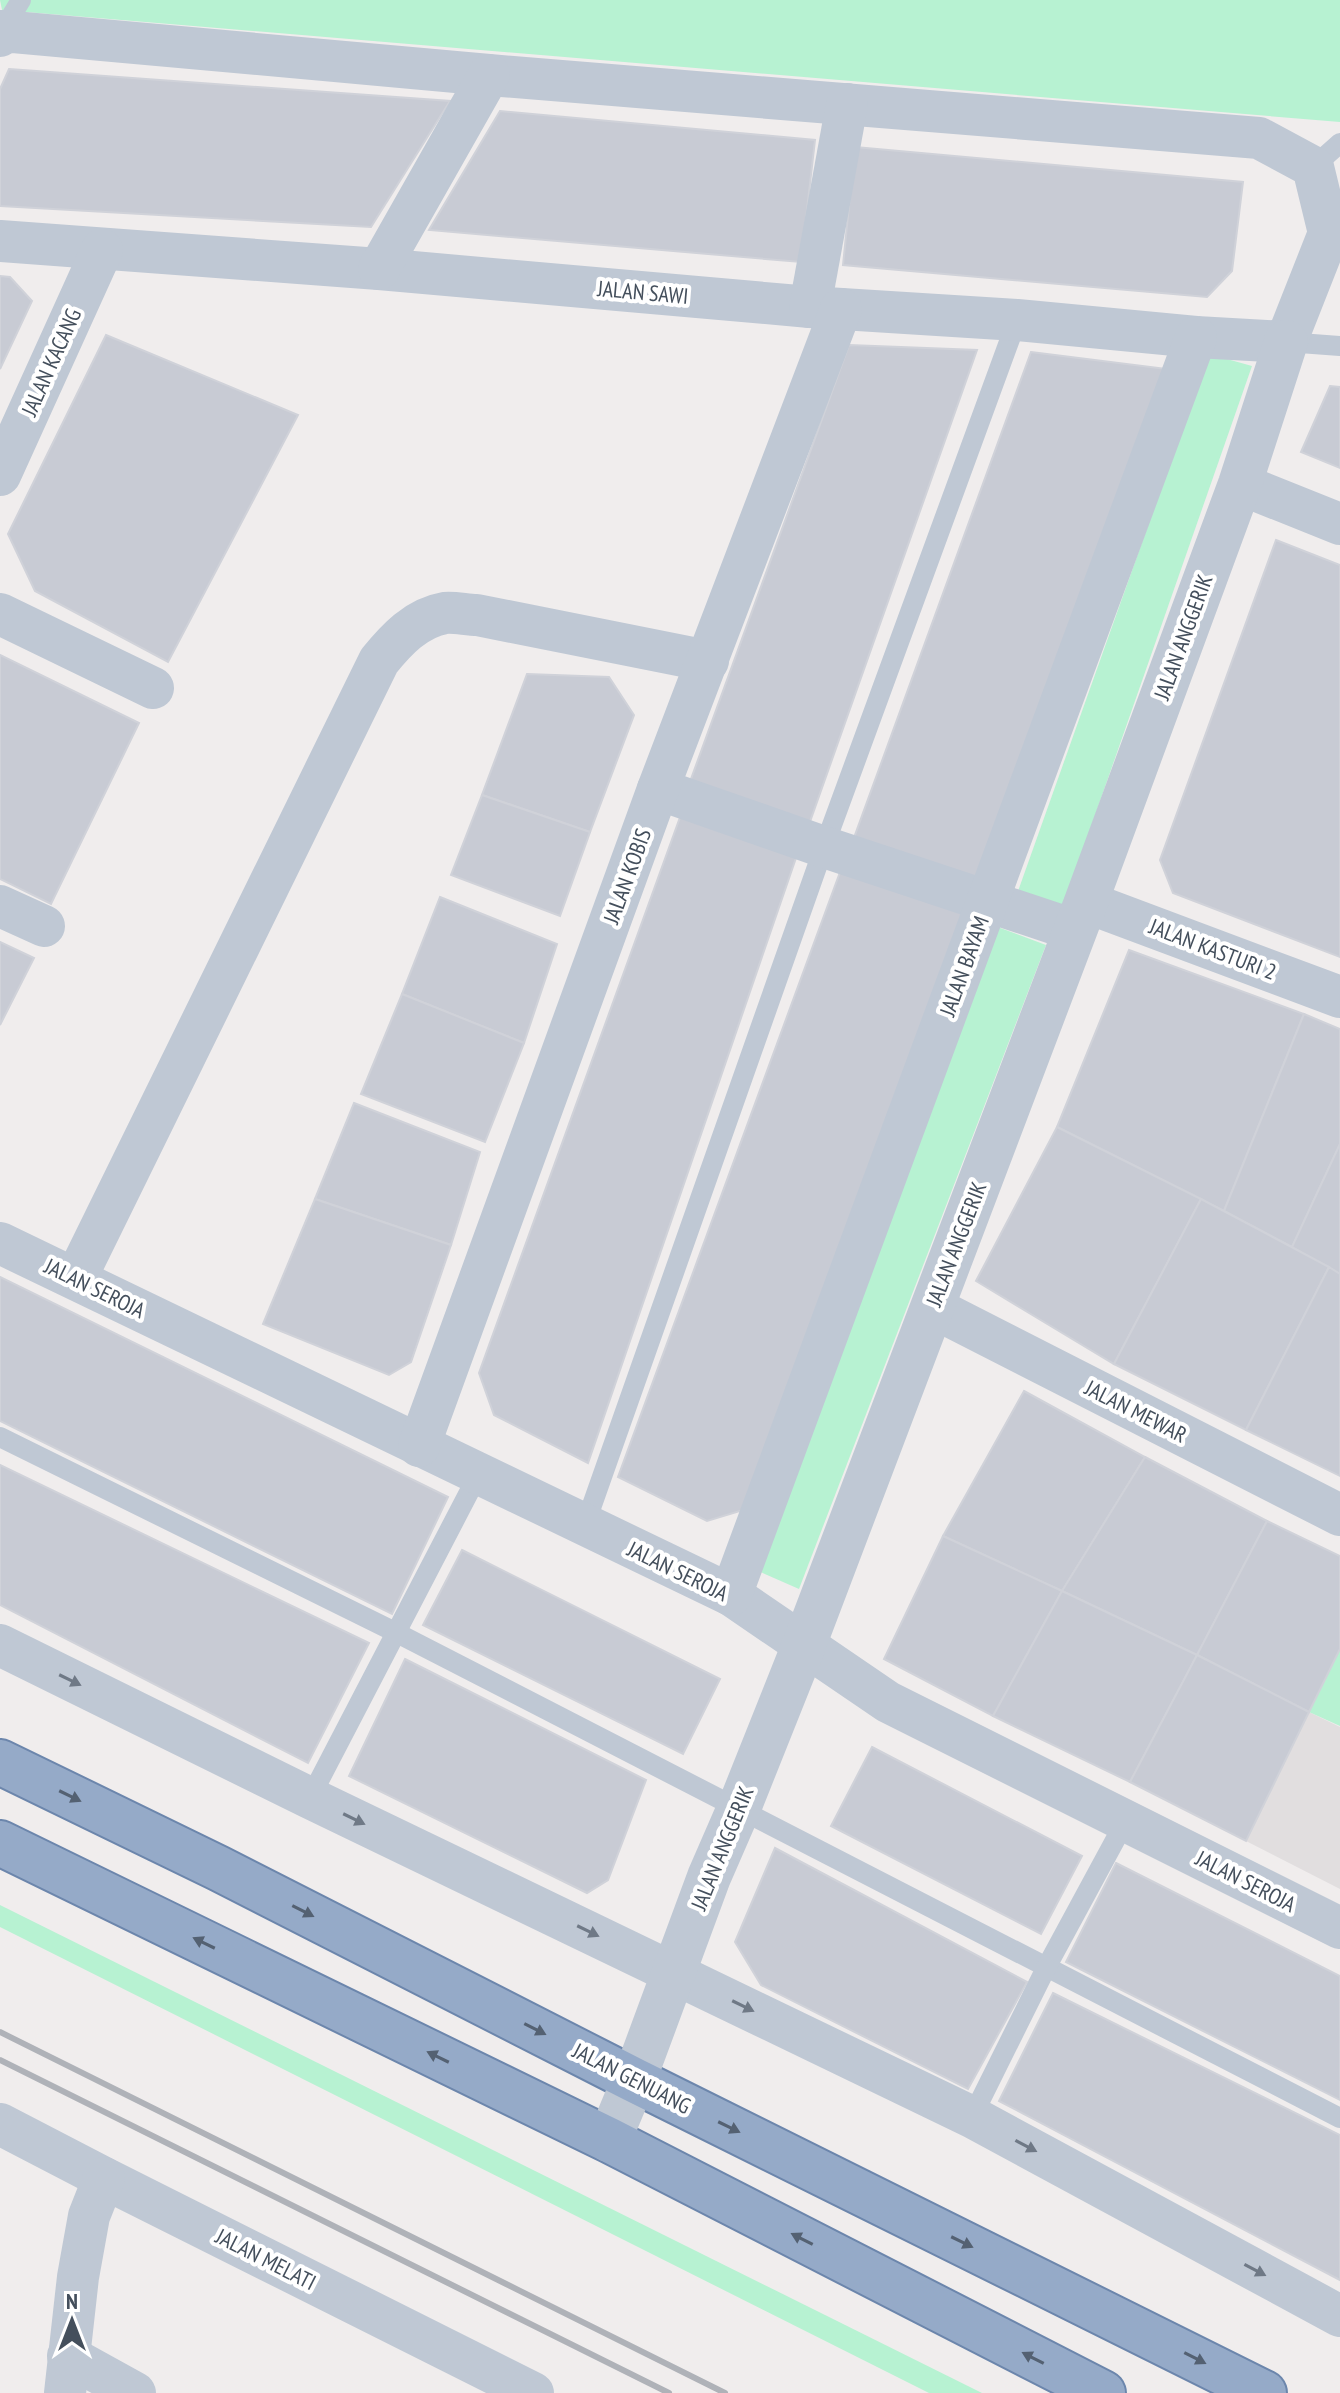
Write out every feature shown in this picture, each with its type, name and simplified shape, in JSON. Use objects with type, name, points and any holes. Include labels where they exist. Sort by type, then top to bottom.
[{"type":"highway","name":"JALAN GENUANG","points":[[0,1762],[218,1868],[634,2080],[1264,2393]]},
{"type":"highway","points":[[0,1843],[609,2140],[1103,2393]]},
{"type":"street","points":[[8,22],[489,75],[1259,138],[1327,155],[1329,233],[1286,342]]},
{"type":"street","points":[[379,269],[489,75]]},
{"type":"street","name":"JALAN KOBIS","points":[[419,1446],[658,789],[708,661],[826,308],[847,104]]},
{"type":"street","name":"JALAN SAWI","points":[[0,241],[1286,342]]},
{"type":"street","name":"JALAN KACANG","points":[[0,475],[102,250]]},
{"type":"street","name":"JALAN BAYAM","points":[[731,1595],[1196,337]]},
{"type":"street","name":"JALAN ANGGERIK","points":[[609,2140],[709,1877],[804,1645],[1080,916],[1240,484],[1286,342]]},
{"type":"street","points":[[1240,484],[1340,524]]},
{"type":"street","points":[[76,1278],[379,661],[393,643],[413,625],[445,613],[477,615],[708,661]]},
{"type":"street","points":[[0,614],[153,688]]},
{"type":"street","name":"JALAN KASTURI 2","points":[[658,789],[987,902],[1080,916],[1340,997]]},
{"type":"street","points":[[0,906],[44,926]]},
{"type":"street","name":"JALAN SEROJA","points":[[0,1243],[731,1595],[888,1702],[1340,1928]]},
{"type":"street","name":"JALAN MEWAR","points":[[932,1307],[1340,1515]]},
{"type":"street","points":[[0,1645],[972,2117],[1340,2316]]},
{"type":"street","name":"JALAN MELATI","points":[[0,2124],[533,2393]]},
{"type":"street","points":[[104,2178],[89,2216],[67,2375],[135,2393]]},
{"type":"lane","points":[[585,1525],[824,847],[1017,320]]},
{"type":"lane","points":[[1286,342],[1340,346]]},
{"type":"lane","points":[[0,1437],[397,1633],[1340,2118]]},
{"type":"lane","points":[[310,1798],[478,1475]]},
{"type":"lane","points":[[972,2117],[1047,1966],[1126,1820]]},
{"type":"shaded area","points":[[1309,1712],[1340,1727],[1340,1889],[1246,1841]]},
{"type":"green space","points":[[0,0],[1340,0],[1340,122],[2,10]]},
{"type":"green space","points":[[1209,354],[1252,366],[1062,910],[1017,894]]},
{"type":"green space","points":[[995,926],[1046,945],[799,1589],[756,1570]]},
{"type":"green space","points":[[1340,1649],[1340,1726],[1309,1712]]},
{"type":"green space","points":[[0,1905],[982,2393],[929,2393],[0,1927]]},
{"type":"building","points":[[9,69],[450,101],[371,227],[0,206],[0,89]]},
{"type":"building","points":[[500,111],[815,140],[801,262],[429,230]]},
{"type":"building","points":[[855,147],[1243,182],[1232,271],[1207,297],[843,265]]},
{"type":"building","points":[[0,276],[10,277],[32,301],[0,369]]},
{"type":"building","points":[[106,335],[298,415],[168,662],[35,591],[8,534]]},
{"type":"building","points":[[849,345],[977,350],[806,833],[687,790]]},
{"type":"building","points":[[1031,352],[1167,369],[972,890],[851,846]]},
{"type":"building","points":[[1330,386],[1340,387],[1340,468],[1301,452]]},
{"type":"building","points":[[1276,540],[1340,565],[1340,957],[1173,893],[1160,860]]},
{"type":"building","points":[[0,655],[139,723],[51,904],[0,879]]},
{"type":"building","points":[[527,674],[609,677],[634,715],[590,832],[482,795]]},
{"type":"building","points":[[482,795],[590,832],[560,916],[451,875]]},
{"type":"building","points":[[683,809],[798,852],[588,1463],[494,1415],[479,1373]]},
{"type":"building","points":[[843,864],[970,914],[750,1508],[707,1521],[618,1477]]},
{"type":"building","points":[[440,897],[557,944],[524,1043],[402,994]]},
{"type":"building","points":[[0,942],[34,958],[0,1025]]},
{"type":"building","points":[[1129,950],[1304,1014],[1224,1211],[1057,1127]]},
{"type":"building","points":[[402,994],[524,1043],[485,1142],[361,1094]]},
{"type":"building","points":[[1304,1014],[1340,1029],[1340,1144],[1292,1247],[1224,1211]]},
{"type":"building","points":[[354,1103],[480,1152],[451,1245],[315,1199]]},
{"type":"building","points":[[1057,1127],[1201,1199],[1114,1364],[976,1281]]},
{"type":"building","points":[[1340,1144],[1340,1274],[1292,1247]]},
{"type":"building","points":[[315,1199],[451,1245],[411,1362],[389,1375],[263,1324]]},
{"type":"building","points":[[1201,1199],[1329,1267],[1246,1430],[1114,1364]]},
{"type":"building","points":[[1329,1267],[1340,1274],[1340,1476],[1246,1430]]},
{"type":"building","points":[[0,1277],[448,1497],[392,1614],[0,1421]]},
{"type":"building","points":[[1024,1391],[1145,1457],[1062,1591],[943,1536]]},
{"type":"building","points":[[1145,1457],[1267,1521],[1197,1655],[1062,1591]]},
{"type":"building","points":[[0,1465],[369,1643],[308,1763],[0,1605]]},
{"type":"building","points":[[1267,1521],[1340,1556],[1340,1649],[1309,1712],[1197,1655]]},
{"type":"building","points":[[943,1536],[1062,1591],[993,1716],[884,1659]]},
{"type":"building","points":[[462,1550],[720,1679],[683,1754],[423,1625]]},
{"type":"building","points":[[1062,1591],[1197,1655],[1130,1782],[993,1716]]},
{"type":"building","points":[[1197,1655],[1309,1712],[1246,1841],[1130,1782]]},
{"type":"building","points":[[405,1659],[646,1780],[608,1880],[587,1893],[349,1776]]},
{"type":"building","points":[[872,1747],[1082,1856],[1041,1934],[831,1826]]},
{"type":"building","points":[[775,1848],[1027,1982],[968,2089],[761,1985],[735,1942]]},
{"type":"building","points":[[1116,1863],[1340,1976],[1340,2100],[1066,1962]]},
{"type":"building","points":[[1053,1993],[1340,2135],[1340,2280],[999,2101]]},
{"type":"railway","points":[[0,2032],[725,2393]]},
{"type":"railway","points":[[0,2060],[669,2393]]}]
